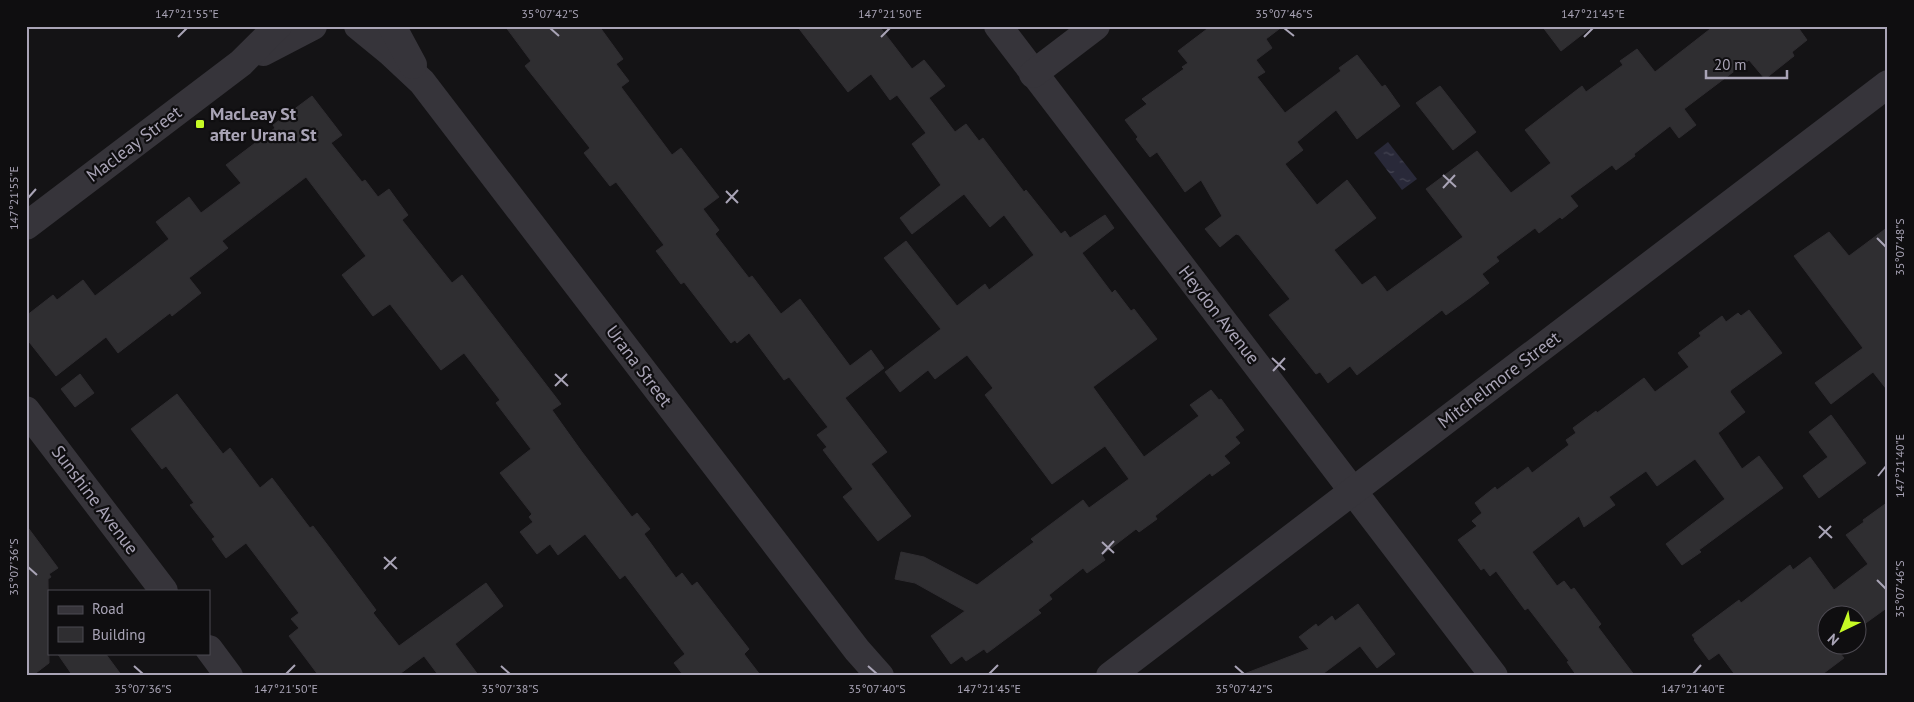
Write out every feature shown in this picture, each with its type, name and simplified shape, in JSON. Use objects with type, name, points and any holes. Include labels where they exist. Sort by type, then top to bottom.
[{"type":"street","name":"Macleay Street","points":[[26,226],[241,63],[278,26]]},
{"type":"street","name":"Macleay Street","points":[[241,63],[313,26]]},
{"type":"street","name":"Urana Street","points":[[358,26],[422,82]]},
{"type":"street","name":"Urana Street","points":[[392,26],[422,82],[857,650],[880,676]]},
{"type":"street","name":"Heydon Avenue","points":[[998,26],[1494,676]]},
{"type":"street","points":[[1033,74],[1096,26]]},
{"type":"street","name":"Mitchelmore Street","points":[[1110,676],[1888,84]]},
{"type":"street","name":"Sunshine Avenue","points":[[26,410],[163,590]]},
{"type":"street","points":[[210,650],[229,676]]},
{"type":"street","name":"Urana Street","points":[[857,650],[869,676]]},
{"type":"water","points":[[1388,142],[1417,179],[1402,190],[1374,153]]},
{"type":"building","points":[[505,26],[599,26],[623,59],[616,64],[629,81],[621,87],[672,155],[681,148],[719,197],[703,209],[719,230],[715,234],[749,278],[752,276],[781,314],[800,299],[850,366],[871,350],[884,368],[845,398],[887,452],[871,464],[911,516],[878,541],[843,497],[853,489],[823,450],[827,447],[817,435],[828,427],[789,377],[784,380],[749,333],[737,343],[735,340],[731,343],[684,282],[681,284],[656,251],[664,245],[616,182],[610,186],[584,153],[590,148],[525,66],[531,61]]},
{"type":"building","points":[[797,26],[879,26],[912,69],[924,60],[945,86],[929,98],[955,132],[966,124],[979,141],[983,138],[1024,192],[1026,190],[1061,234],[1065,231],[1070,238],[1105,215],[1114,228],[1082,253],[1112,293],[1115,290],[1131,311],[1134,309],[1157,339],[1093,387],[1144,457],[1199,416],[1190,405],[1211,390],[1219,400],[1221,399],[1244,430],[1235,437],[1240,443],[1224,456],[1230,463],[1212,476],[1210,473],[1155,516],[1157,519],[1139,532],[1136,529],[1102,555],[1105,560],[1087,573],[1083,568],[1049,595],[1052,599],[1038,610],[1041,613],[987,653],[984,649],[966,661],[962,656],[951,664],[931,636],[965,611],[915,583],[895,579],[901,552],[924,557],[977,585],[1034,542],[1031,539],[1083,500],[1089,508],[1129,479],[1105,446],[1052,484],[985,395],[993,388],[967,355],[935,379],[928,370],[900,392],[885,372],[941,329],[884,258],[906,241],[957,306],[985,284],[989,290],[1034,255],[1004,215],[990,227],[964,194],[912,234],[900,218],[941,185],[912,144],[926,133],[897,95],[890,100],[871,74],[848,92]]},
{"type":"building","points":[[1211,26],[1283,26],[1266,39],[1272,48],[1256,60],[1265,72],[1257,77],[1285,113],[1341,71],[1339,68],[1357,55],[1382,87],[1385,85],[1400,106],[1357,139],[1336,110],[1297,142],[1303,150],[1285,164],[1317,205],[1347,180],[1376,218],[1334,250],[1362,285],[1375,276],[1387,292],[1463,237],[1426,189],[1477,151],[1511,193],[1551,163],[1525,130],[1582,86],[1586,92],[1623,65],[1620,61],[1637,49],[1655,72],[1714,26],[1797,26],[1807,40],[1792,52],[1794,56],[1765,79],[1749,60],[1684,109],[1696,125],[1679,138],[1670,126],[1616,170],[1612,165],[1570,196],[1578,206],[1562,219],[1560,217],[1539,233],[1535,228],[1496,257],[1499,261],[1482,274],[1489,283],[1471,297],[1446,315],[1442,310],[1357,375],[1350,366],[1328,383],[1320,372],[1316,374],[1269,315],[1290,299],[1239,235],[1236,234],[1220,247],[1205,229],[1222,216],[1201,180],[1185,192],[1157,152],[1150,157],[1136,139],[1138,137],[1125,120],[1147,104],[1142,99],[1184,69],[1182,67],[1188,63],[1178,51]]},
{"type":"building","points":[[1542,26],[1593,26],[1561,51]]},
{"type":"building","points":[[1440,86],[1476,132],[1453,150],[1416,103]]},
{"type":"building","points":[[312,96],[342,135],[331,143],[362,182],[365,180],[378,197],[389,189],[408,215],[402,220],[452,283],[462,275],[561,404],[552,410],[582,452],[632,517],[637,513],[650,529],[644,534],[676,578],[682,573],[692,586],[697,582],[749,649],[744,654],[761,676],[684,676],[674,663],[685,654],[625,575],[620,579],[585,534],[558,555],[550,544],[537,554],[520,532],[533,522],[529,517],[532,514],[500,473],[531,449],[496,403],[500,400],[464,353],[441,370],[390,304],[373,316],[342,275],[366,256],[306,177],[222,241],[228,248],[189,278],[201,293],[172,316],[170,313],[118,353],[106,337],[56,376],[26,338],[26,316],[53,295],[57,300],[83,280],[95,296],[169,239],[156,222],[189,197],[201,213],[241,183],[226,165],[275,128],[273,125]]},
{"type":"building","points":[[1888,227],[1888,391],[1873,372],[1831,404],[1815,383],[1863,348],[1794,256],[1829,232],[1849,256]]},
{"type":"building","points":[[1749,310],[1782,353],[1731,390],[1730,392],[1745,412],[1718,433],[1742,469],[1759,456],[1783,488],[1699,550],[1701,552],[1682,565],[1666,544],[1725,499],[1695,459],[1657,486],[1646,471],[1609,497],[1615,505],[1584,527],[1579,516],[1532,552],[1557,586],[1564,581],[1571,590],[1574,588],[1601,624],[1598,627],[1635,676],[1577,676],[1567,662],[1569,661],[1528,608],[1525,610],[1496,571],[1490,576],[1484,568],[1481,570],[1458,540],[1477,526],[1472,521],[1482,513],[1475,503],[1495,487],[1497,490],[1528,467],[1532,473],[1569,445],[1566,440],[1576,433],[1573,428],[1596,411],[1597,413],[1644,378],[1655,392],[1689,367],[1678,353],[1701,336],[1699,333],[1722,316],[1726,322],[1738,313],[1741,316]]},
{"type":"building","points":[[80,374],[94,393],[75,407],[61,389]]},
{"type":"building","points":[[177,394],[223,454],[230,448],[260,488],[272,478],[310,528],[313,526],[329,547],[376,610],[373,613],[399,646],[486,583],[503,606],[455,644],[479,676],[439,676],[424,656],[397,676],[319,676],[289,636],[299,628],[291,619],[299,613],[246,543],[226,558],[212,539],[215,537],[190,505],[194,503],[166,466],[162,469],[131,429]]},
{"type":"building","points":[[1831,415],[1866,463],[1819,498],[1803,476],[1828,457],[1809,432]]},
{"type":"building","points":[[1888,502],[1888,607],[1866,623],[1866,604],[1816,604],[1816,654],[1841,654],[1844,658],[1820,676],[1736,676],[1719,653],[1709,660],[1692,635],[1739,600],[1741,603],[1790,565],[1793,570],[1810,557],[1834,590],[1868,564],[1846,535],[1864,522],[1863,520]]},
{"type":"building","points":[[26,525],[58,568],[49,574],[51,577],[48,579],[49,663],[32,676],[26,676]]},
{"type":"building","points":[[1358,604],[1395,654],[1377,668],[1360,646],[1320,676],[1244,676],[1244,674],[1309,649],[1299,637],[1316,624],[1318,627],[1332,616],[1335,621]]},
{"type":"building","points":[[58,654],[106,654],[122,676],[73,676]]},
{"type":"place","name":"MacLeay St after Urana St","points":[[200,124]]}]
